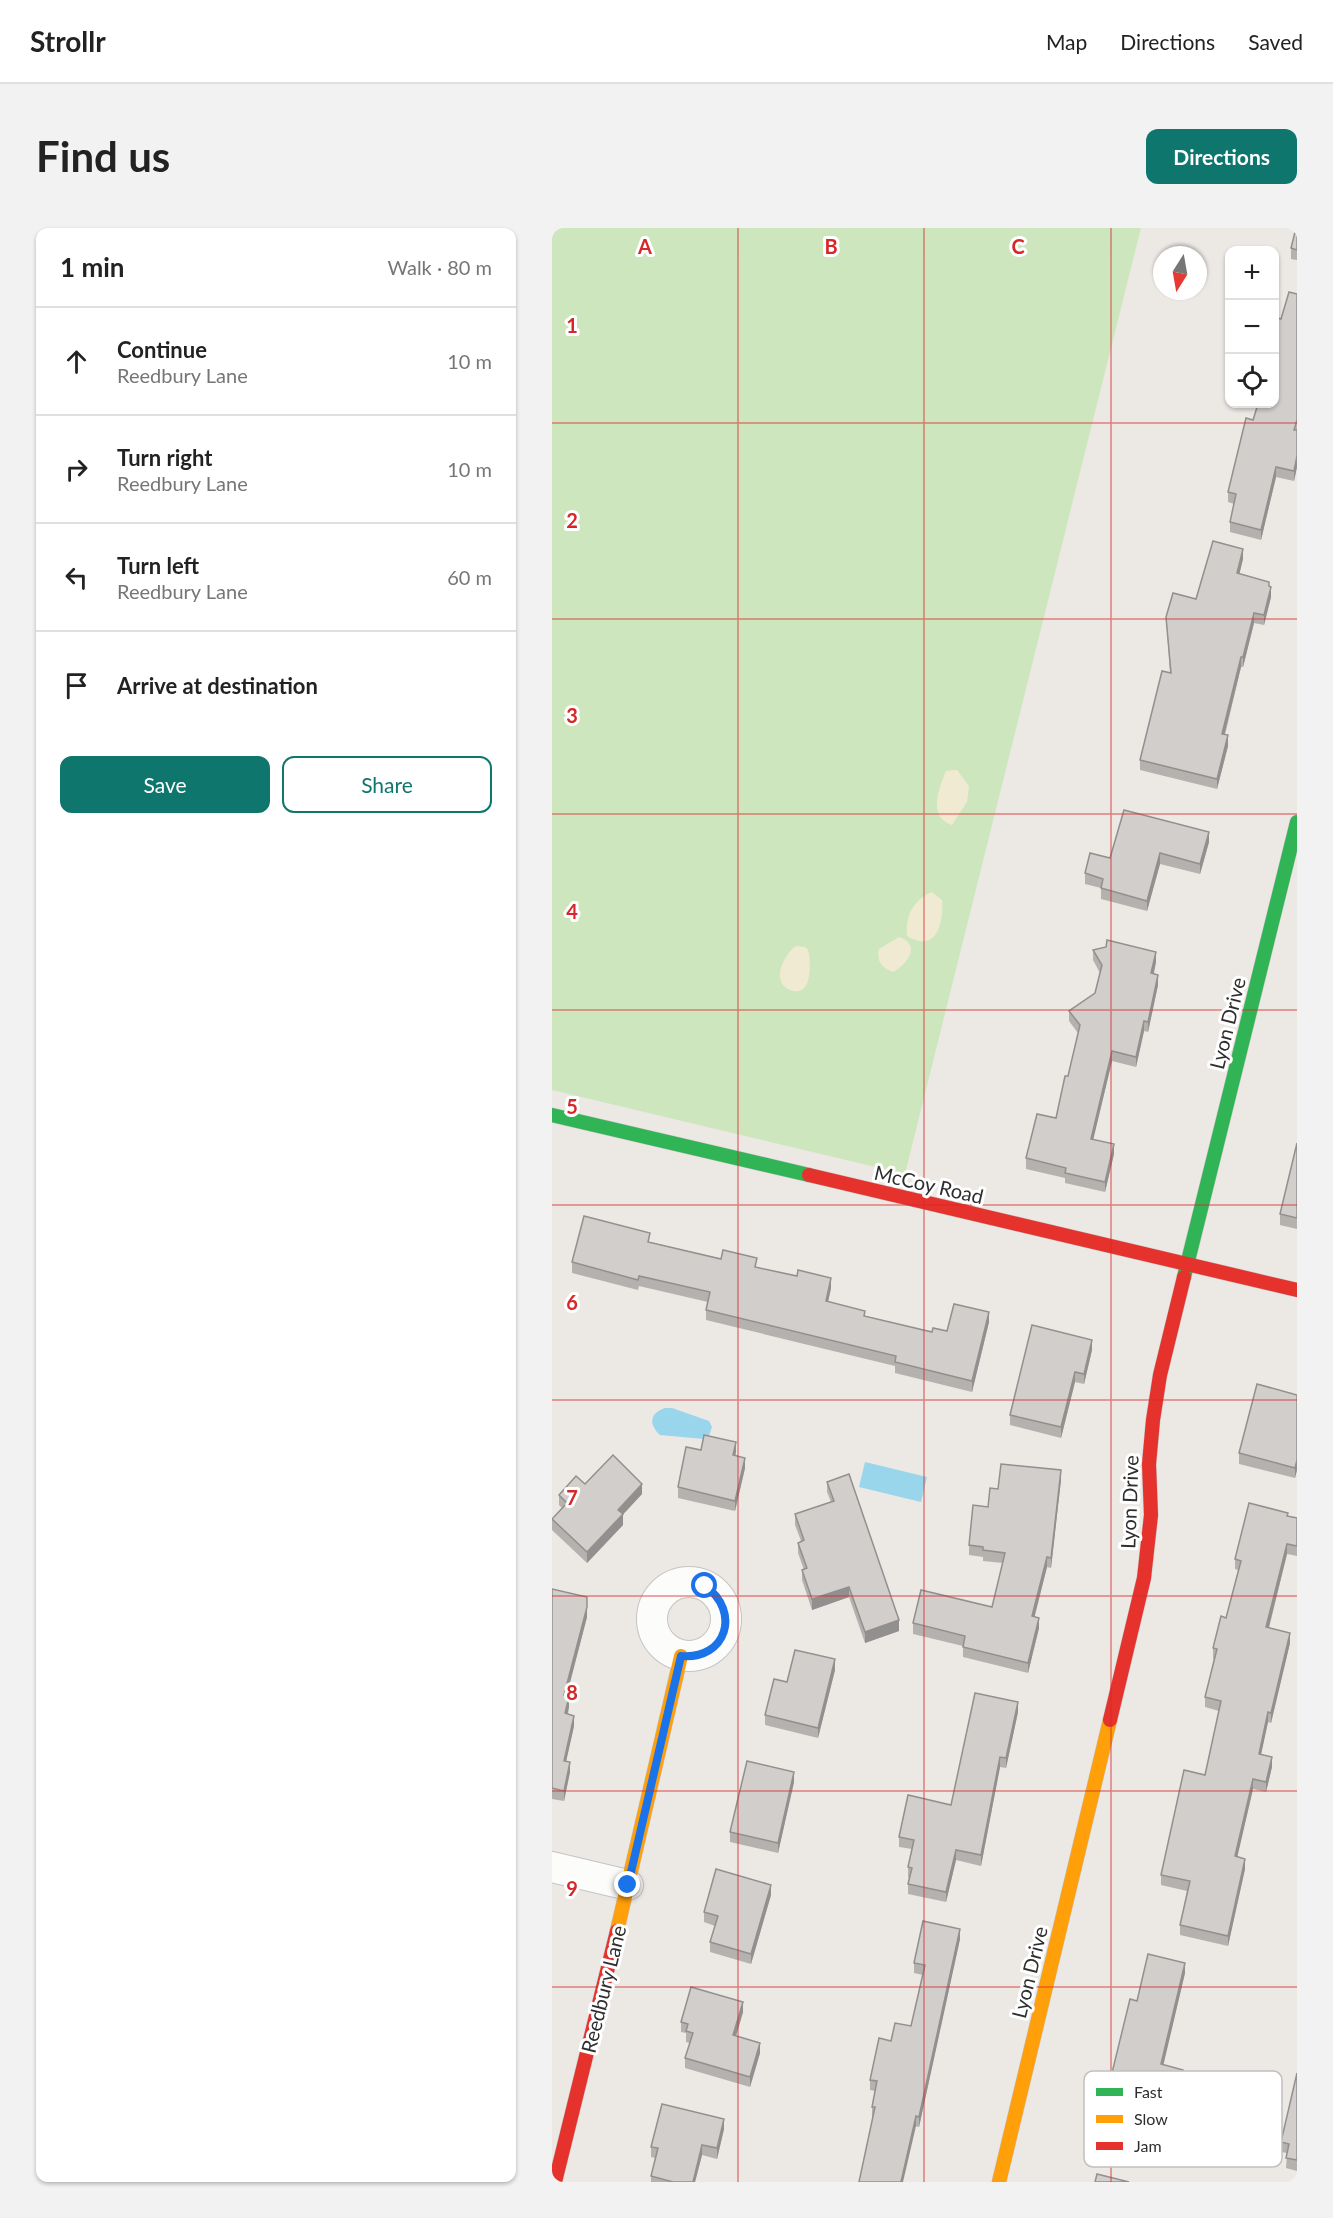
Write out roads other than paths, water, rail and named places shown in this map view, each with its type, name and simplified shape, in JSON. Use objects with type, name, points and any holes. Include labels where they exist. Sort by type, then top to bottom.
[{"type":"street","name":"Lyon Drive","points":[[999,2182],[1144,1578],[1151,1515],[1149,1464],[1160,1375],[1297,822]]},
{"type":"street","name":"McCoy Road","points":[[552,1115],[1297,1290]]},
{"type":"street","name":"Reedbury Lane","points":[[555,2182],[628,1885],[681,1656]]},
{"type":"street","points":[[552,1867],[628,1885]]},
{"type":"water","points":[[665,1408],[672,1408],[709,1421],[712,1427],[709,1436],[704,1439],[660,1435],[652,1419],[656,1413]]},
{"type":"water","points":[[865,1462],[927,1477],[921,1502],[859,1487]]}]
